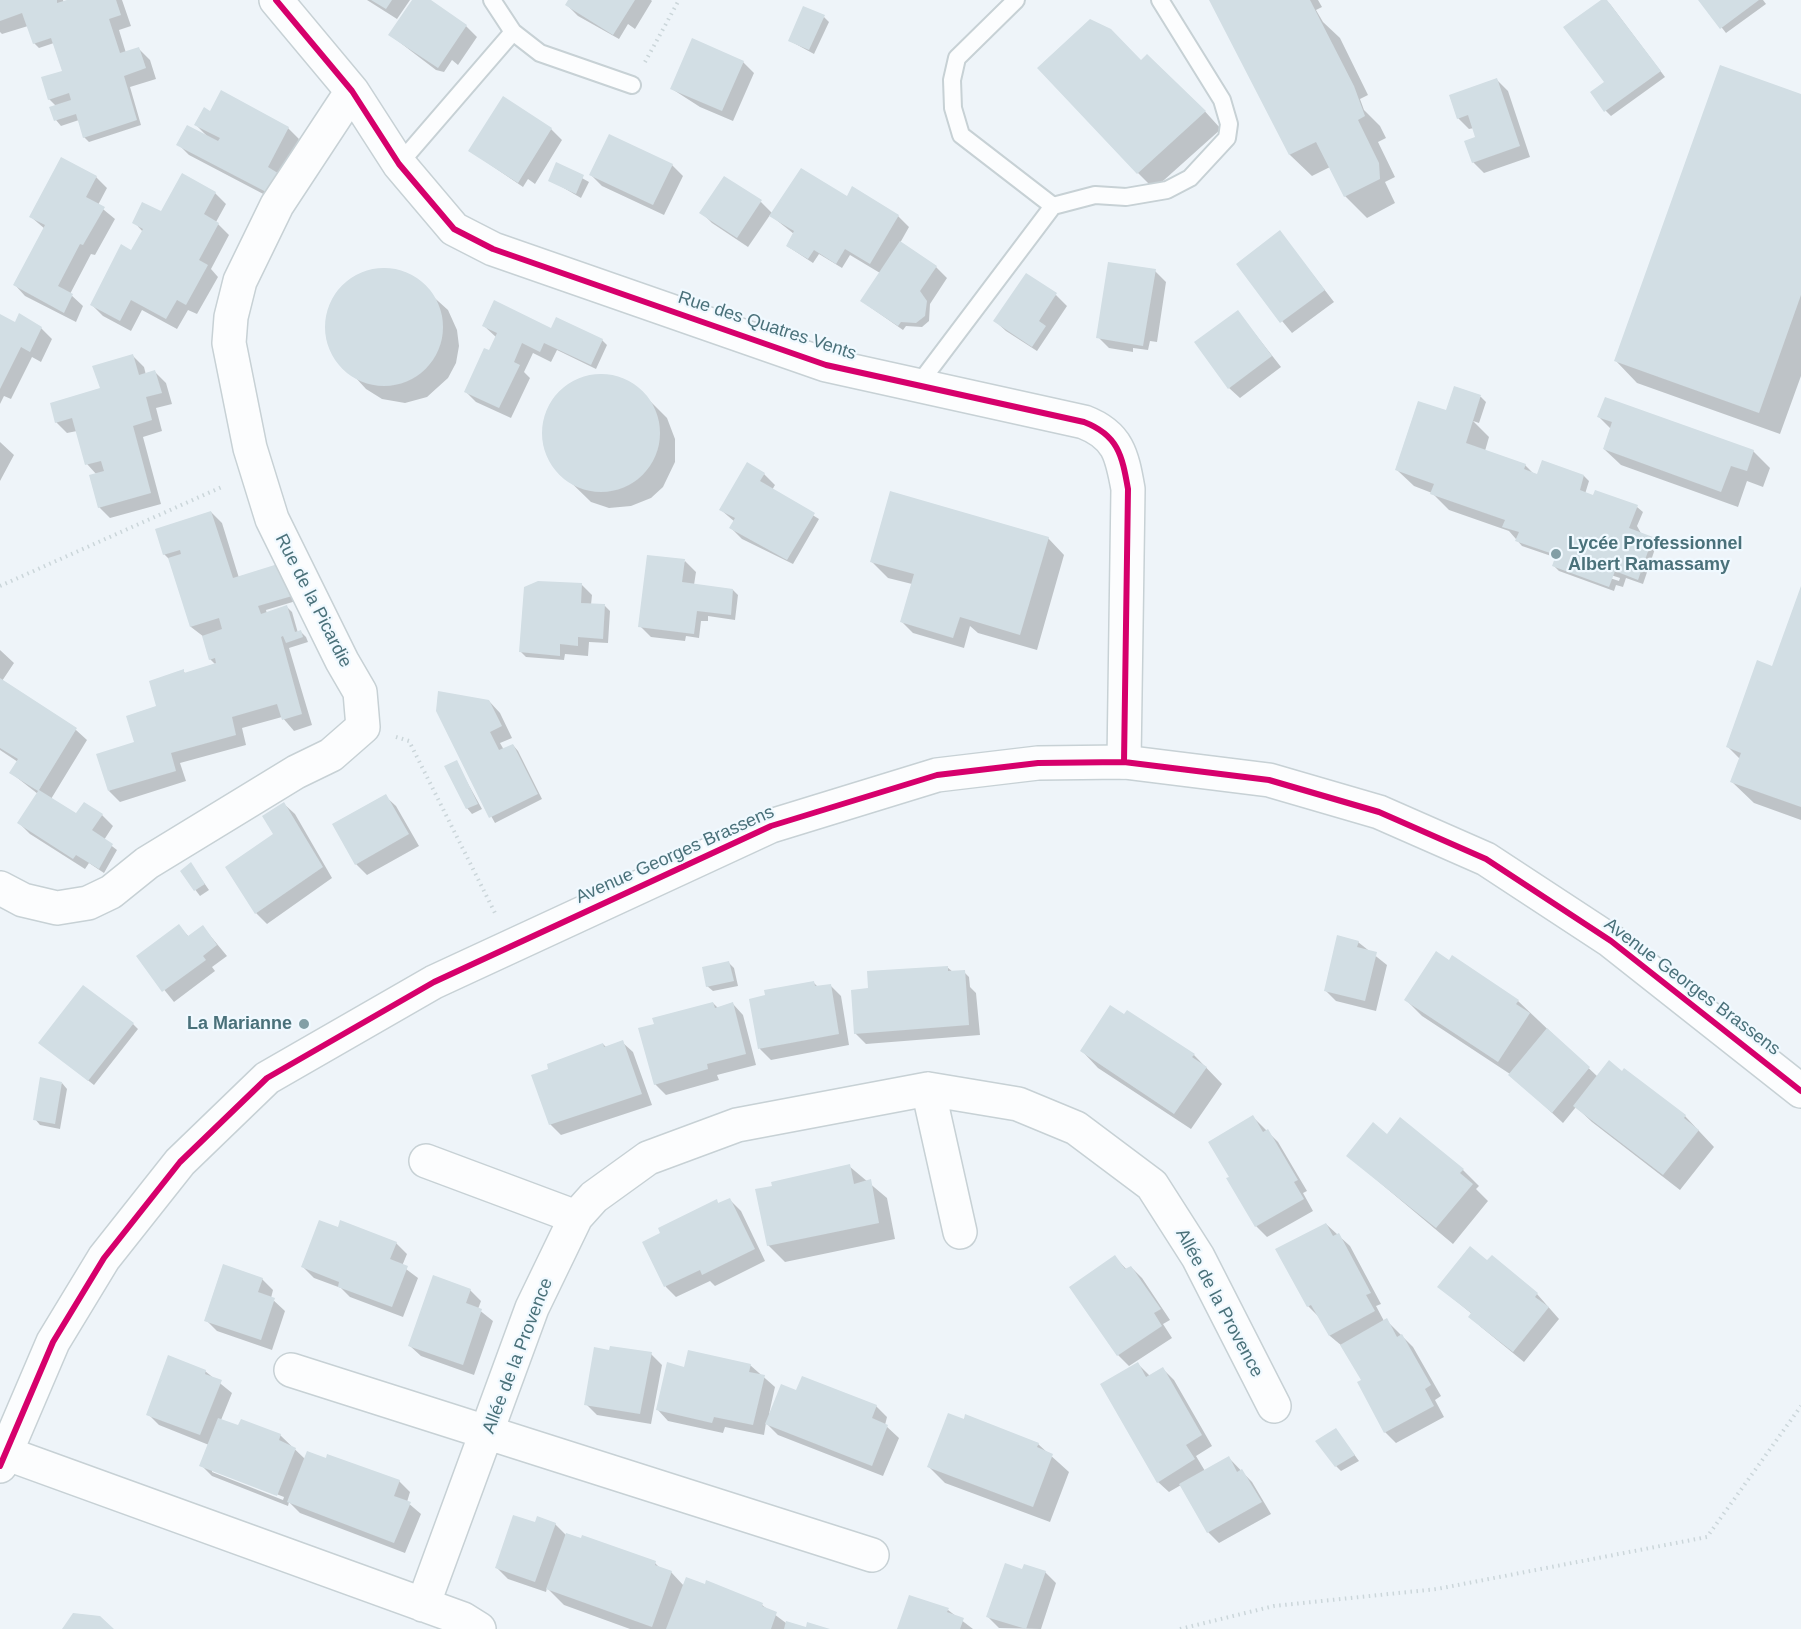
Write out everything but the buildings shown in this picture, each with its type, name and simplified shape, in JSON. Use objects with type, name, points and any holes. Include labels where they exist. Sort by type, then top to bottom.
[{"type":"street","name":"Rue des Quatres Vents","points":[[276,0],[352,92],[399,164],[454,229],[493,249],[826,365],[1084,422],[1101,429],[1113,441],[1124,466],[1128,489],[1124,762]]},
{"type":"street","name":"Rue de la Picardie","points":[[352,92],[277,205],[240,281],[231,317],[229,343],[257,471],[272,519],[342,661],[360,692],[363,726]]},
{"type":"street","points":[[0,888],[23,900],[57,908],[88,903],[111,891],[147,863],[296,772],[331,755],[363,726]]},
{"type":"street","name":"Avenue Georges Brassens","points":[[2,1460],[53,1342],[104,1258],[180,1162],[267,1078],[434,981],[771,826],[926,779],[1038,763],[1124,762],[1269,780],[1379,812],[1486,859],[1611,941],[1801,1091]]},
{"type":"street","name":"Avenue Georges Brassens","points":[[1739,1040],[1801,1066]]},
{"type":"street","points":[[928,1089],[960,1232]]},
{"type":"street","name":"Allée de la Provence","points":[[423,1605],[489,1432],[532,1308],[576,1217],[594,1197],[648,1158],[737,1125],[928,1089],[1018,1104],[1076,1128],[1152,1185],[1198,1257],[1274,1406]]},
{"type":"street","points":[[426,1161],[576,1217]]},
{"type":"street","points":[[291,1370],[873,1556]]},
{"type":"street","points":[[2,1460],[423,1605],[464,1620],[479,1629]]},
{"type":"lane","points":[[492,0],[513,32],[540,53],[632,85]]},
{"type":"lane","points":[[1016,0],[957,58],[952,80],[952,108],[961,135],[1053,206]]},
{"type":"lane","points":[[918,385],[1053,206],[1095,195],[1126,197],[1167,190],[1190,178],[1227,138],[1229,124],[1222,100],[1160,0]]},
{"type":"lane","points":[[399,164],[513,32]]},
{"type":"path","points":[[632,85],[679,0]]},
{"type":"path","points":[[0,586],[257,471]]},
{"type":"path","points":[[363,726],[409,741],[511,946]]},
{"type":"path","points":[[1180,1629],[1274,1606],[1437,1589],[1707,1537],[1801,1406]]},
{"type":"cycle path","points":[[276,0],[352,91],[399,164],[454,229],[493,249],[826,365],[1084,422],[1104,433],[1120,456],[1128,489],[1124,762]]},
{"type":"cycle path","points":[[0,1466],[53,1342],[104,1258],[180,1162],[267,1078],[434,982],[771,826],[937,775],[1038,763],[1124,762],[1269,780],[1379,812],[1486,859],[1611,941],[1801,1091]]},
{"type":"place","name":"Lycée Professionnel Albert Ramassamy","points":[[1556,554]]},
{"type":"place","name":"La Marianne","points":[[304,1024]]}]
